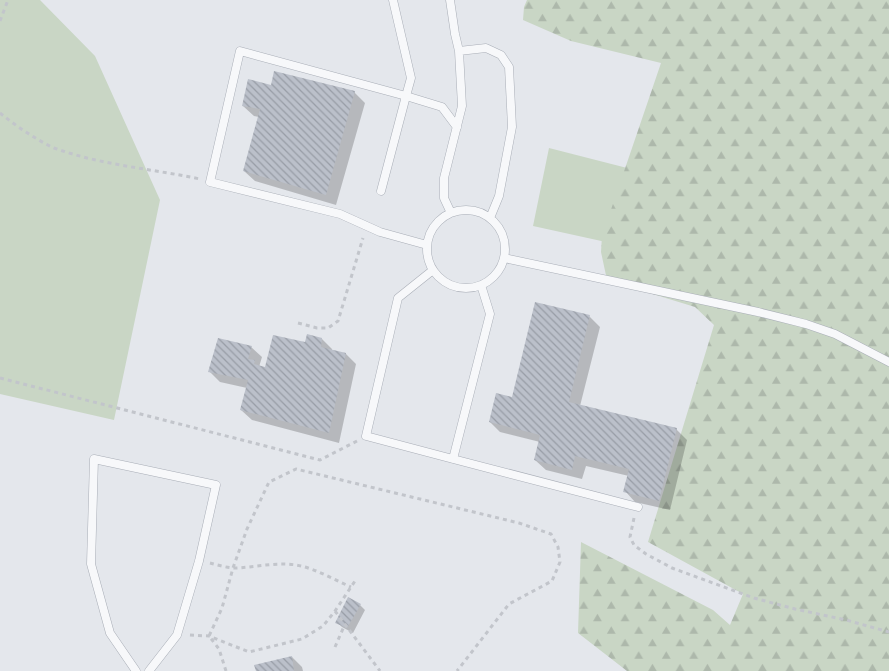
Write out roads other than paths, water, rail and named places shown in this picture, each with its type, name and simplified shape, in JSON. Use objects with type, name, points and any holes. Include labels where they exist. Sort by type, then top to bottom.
[{"type":"lane","points":[[381,191],[410,78],[393,0]]},
{"type":"lane","points":[[450,0],[459,51],[462,106],[444,178],[444,198],[451,213]]},
{"type":"lane","points":[[459,51],[486,48],[501,55],[509,67],[512,127],[499,196],[490,218]]},
{"type":"lane","points":[[427,244],[380,232],[340,214],[210,182],[240,51],[442,107],[457,127]]},
{"type":"lane","points":[[461,210],[471,210],[490,218],[498,226],[505,247],[504,258],[499,269],[491,279],[481,285],[468,288],[454,286],[442,280],[433,270],[428,258],[427,244],[429,234],[435,225],[442,218],[461,210]]},
{"type":"lane","points":[[504,258],[806,324],[835,334],[889,362]]},
{"type":"lane","points":[[433,270],[398,298],[366,436],[638,507]]},
{"type":"lane","points":[[453,459],[490,314],[481,285]]},
{"type":"lane","points":[[136,671],[110,633],[91,564],[94,459],[216,485],[199,561],[177,635],[149,671]]}]
